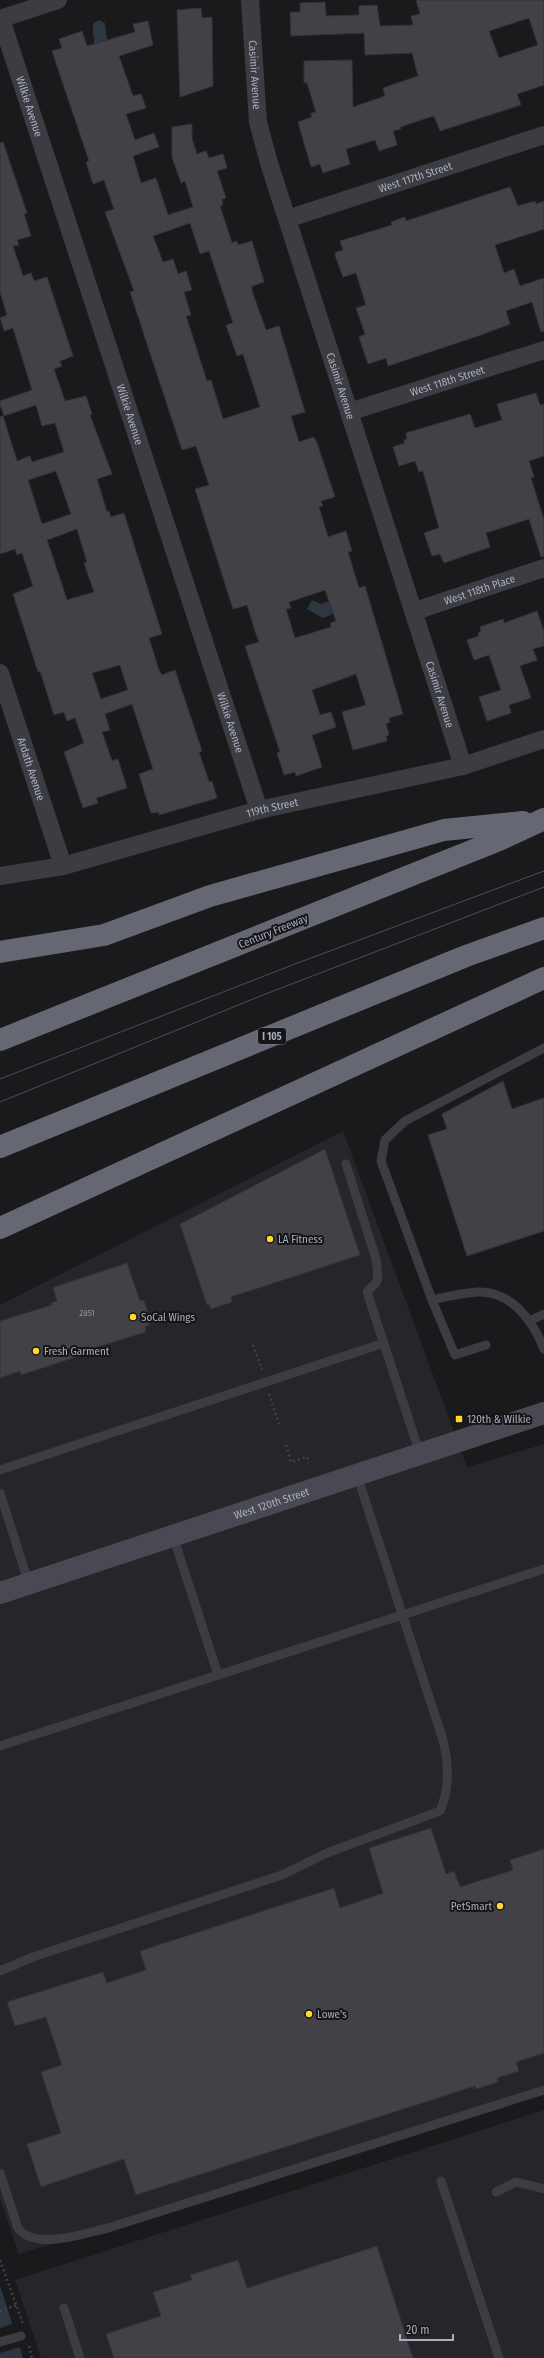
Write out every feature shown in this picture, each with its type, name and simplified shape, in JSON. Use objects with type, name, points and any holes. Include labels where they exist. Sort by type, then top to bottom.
[{"type":"highway","points":[[0,952],[104,935],[210,896],[444,830],[543,819]]},
{"type":"highway","name":"Century Freeway","points":[[0,1040],[499,840],[543,819]]},
{"type":"highway","name":"I 105","points":[[0,1147],[466,956],[544,928]]},
{"type":"highway","points":[[0,1228],[544,978]]},
{"type":"street","points":[[0,19],[30,4],[58,0]]},
{"type":"street","name":"Casimir Avenue","points":[[250,0],[258,122],[287,219],[463,766]]},
{"type":"street","name":"Wilkie Avenue","points":[[0,19],[259,810]]},
{"type":"street","name":"West 117th Street","points":[[287,219],[544,135]]},
{"type":"street","name":"West 118th Street","points":[[349,412],[544,350]]},
{"type":"street","name":"West 118th Place","points":[[414,611],[544,568]]},
{"type":"street","name":"Ardath Avenue","points":[[0,673],[63,866]]},
{"type":"street","name":"119th Street","points":[[0,876],[63,866],[259,810],[463,766],[544,739]]},
{"type":"street","name":"West 120th Street","points":[[0,1593],[544,1413]]},
{"type":"lane","points":[[486,1345],[454,1355],[432,1300],[381,1161],[386,1140],[405,1121],[544,1048]]},
{"type":"lane","points":[[346,1164],[376,1259],[378,1277],[376,1283],[368,1292],[420,1454]]},
{"type":"lane","points":[[432,1300],[478,1292],[505,1297],[524,1313],[544,1349]]},
{"type":"lane","points":[[529,1321],[544,1314]]},
{"type":"lane","points":[[0,1470],[384,1343]]},
{"type":"lane","points":[[0,1971],[47,1952],[282,1875],[328,1853],[440,1811],[445,1800],[448,1781],[446,1752],[357,1475]]},
{"type":"lane","points":[[0,1494],[29,1584]]},
{"type":"lane","points":[[173,1536],[218,1675]]},
{"type":"lane","points":[[0,1746],[544,1569]]},
{"type":"lane","points":[[0,2173],[18,2228],[22,2234],[36,2240],[56,2239],[108,2228],[544,2090]]},
{"type":"lane","points":[[441,2181],[499,2358]]},
{"type":"lane","points":[[496,2192],[516,2182],[544,2189]]},
{"type":"lane","points":[[64,2308],[80,2358]]},
{"type":"lane","points":[[0,2342],[21,2336]]},
{"type":"path","points":[[254,1345],[263,1374]]},
{"type":"path","points":[[269,1394],[279,1424]]},
{"type":"path","points":[[286,1444],[291,1462],[307,1457],[308,1463]]},
{"type":"path","points":[[0,2260],[22,2321]]},
{"type":"path","points":[[0,2311],[17,2305]]},
{"type":"path","points":[[29,2345],[32,2358]]},
{"type":"shaded area","points":[[343,1131],[467,1467],[544,1444],[544,2092],[19,2254],[0,2199],[0,1305]]},
{"type":"shaded area","points":[[544,2110],[544,2358],[41,2358],[15,2280]]},
{"type":"water","points":[[99,20],[105,23],[107,40],[94,44],[93,26],[94,23]]},
{"type":"water","points":[[312,600],[321,604],[329,601],[333,614],[323,618],[307,609]]},
{"type":"water","points":[[0,2286],[3,2295],[23,2358],[0,2358]]},
{"type":"pier","points":[[12,2324],[20,2347],[0,2353],[0,2328]]},
{"type":"building","points":[[416,0],[544,0],[544,85],[517,94],[521,105],[440,131],[433,116],[400,127],[401,129],[393,131],[397,145],[379,151],[375,140],[346,149],[350,164],[323,173],[320,164],[311,167],[298,122],[312,117],[311,113],[316,112],[307,83],[304,83],[304,61],[352,60],[353,107],[385,96],[383,88],[418,76],[412,53],[365,55],[364,33],[291,36],[290,12],[300,12],[300,3],[325,2],[326,16],[359,15],[359,6],[377,5],[380,26],[413,25],[411,16],[420,14]],"holes":[[[529,18],[538,45],[499,58],[489,31]]]},
{"type":"building","points":[[201,8],[202,18],[212,17],[213,86],[180,97],[177,10]]},
{"type":"building","points":[[148,21],[153,45],[119,56],[133,96],[141,94],[146,108],[126,114],[135,140],[154,133],[159,147],[133,156],[141,183],[156,178],[168,215],[193,207],[185,181],[181,183],[172,157],[172,127],[192,124],[192,139],[197,154],[206,151],[209,158],[223,154],[227,168],[217,171],[226,198],[222,199],[223,205],[220,206],[232,243],[237,241],[238,245],[252,241],[264,282],[252,286],[252,291],[266,330],[279,326],[305,412],[291,416],[299,442],[314,437],[335,497],[321,501],[323,506],[319,507],[328,537],[346,531],[352,551],[348,552],[359,588],[365,586],[403,714],[389,718],[390,722],[386,724],[389,735],[386,736],[387,741],[353,750],[342,712],[366,705],[356,674],[312,690],[320,715],[331,712],[336,727],[312,735],[322,767],[296,776],[295,772],[284,775],[277,753],[280,752],[245,646],[259,642],[247,605],[233,609],[195,489],[209,485],[196,446],[182,450],[130,292],[134,291],[105,212],[114,209],[104,180],[93,184],[86,162],[89,161],[52,51],[62,48],[59,39],[82,31],[87,46],[135,32],[133,24]],"holes":[[[190,223],[200,254],[209,251],[233,323],[226,325],[237,356],[243,354],[260,407],[223,419],[211,380],[207,381],[186,316],[191,315],[184,292],[192,290],[186,271],[178,274],[173,259],[163,262],[153,236]],[[325,590],[336,621],[330,623],[331,627],[295,638],[286,609],[291,608],[289,602]]]},
{"type":"building","points":[[3,142],[27,213],[24,214],[31,236],[17,240],[19,245],[13,246],[23,276],[31,273],[34,281],[47,277],[73,356],[60,361],[62,366],[54,369],[65,401],[86,396],[92,414],[90,415],[112,474],[97,479],[107,512],[109,511],[111,517],[124,513],[162,634],[149,638],[159,670],[162,675],[175,670],[202,751],[199,752],[209,782],[212,781],[217,798],[159,815],[159,812],[151,813],[139,774],[153,769],[132,704],[105,714],[110,730],[102,732],[112,761],[118,759],[127,788],[96,798],[98,803],[83,808],[64,752],[84,743],[75,718],[67,721],[64,712],[54,715],[40,671],[38,672],[13,594],[33,586],[22,553],[17,555],[15,549],[0,554],[0,417],[3,416],[17,461],[30,456],[32,462],[64,452],[55,423],[42,426],[36,405],[4,416],[0,405],[0,401],[32,390],[13,328],[4,331],[0,318],[7,315],[0,292],[0,143]],"holes":[[[56,471],[71,514],[42,524],[28,480]],[[77,529],[87,562],[84,563],[94,592],[67,600],[47,540]],[[120,665],[128,690],[101,699],[92,673]]]},
{"type":"building","points":[[510,187],[518,206],[535,201],[536,204],[544,201],[544,229],[495,245],[504,273],[514,269],[520,286],[544,278],[544,331],[541,332],[532,302],[506,311],[510,324],[481,335],[388,366],[386,358],[368,364],[359,337],[365,334],[356,308],[366,305],[356,273],[343,277],[335,255],[336,252],[343,250],[340,241],[392,225],[391,222],[405,217],[406,221]]},
{"type":"building","points":[[536,393],[540,405],[544,404],[544,456],[529,461],[534,477],[531,478],[544,520],[544,556],[541,557],[529,519],[486,533],[490,547],[444,563],[440,554],[432,556],[424,533],[439,528],[423,471],[419,472],[415,461],[399,466],[393,447],[405,443],[404,440],[407,439],[406,433],[470,414],[475,428],[502,420],[497,404]]},
{"type":"building","points":[[537,611],[544,631],[544,646],[533,649],[537,660],[520,666],[531,698],[509,705],[511,713],[487,721],[479,697],[501,690],[489,655],[474,660],[467,640],[479,636],[478,633],[481,632],[480,627],[503,619],[504,623]]},
{"type":"building","points":[[503,1081],[512,1109],[544,1098],[544,1231],[467,1256],[428,1135],[447,1129],[442,1114]]},
{"type":"building","name":"LA Fitness","points":[[325,1149],[360,1255],[231,1297],[232,1302],[211,1309],[209,1304],[207,1305],[180,1224]]},
{"type":"building","points":[[127,1263],[140,1301],[144,1300],[151,1323],[145,1327],[146,1332],[78,1353],[79,1356],[21,1375],[20,1371],[0,1378],[0,1321],[52,1305],[51,1303],[57,1301],[53,1288],[57,1286]]},
{"type":"building","name":"Lowe's","points":[[431,1828],[446,1874],[454,1871],[460,1887],[513,1870],[510,1860],[544,1849],[544,2053],[516,2062],[519,2071],[497,2078],[498,2082],[476,2089],[475,2086],[136,2195],[124,2159],[41,2187],[27,2144],[61,2133],[41,2072],[62,2065],[46,2017],[15,2026],[7,2002],[103,1972],[107,1983],[146,1970],[140,1951],[334,1888],[340,1908],[383,1893],[369,1848]]},
{"type":"building","points":[[377,2246],[413,2358],[114,2358],[106,2334],[161,2316],[153,2292],[192,2280],[190,2275],[238,2260],[247,2288]]},
{"type":"tram line","points":[[0,1079],[295,964],[544,871]]},
{"type":"tram line","points":[[0,1102],[263,995],[544,887]]},
{"type":"place","name":"LA Fitness","points":[[270,1239]]},
{"type":"place","name":"SoCal Wings","points":[[133,1317]]},
{"type":"place","name":"Fresh Garment","points":[[36,1351]]},
{"type":"place","name":"120th & Wilkie","points":[[459,1419]]},
{"type":"place","name":"PetSmart","points":[[500,1906]]},
{"type":"place","name":"Lowe's","points":[[309,2014]]}]
